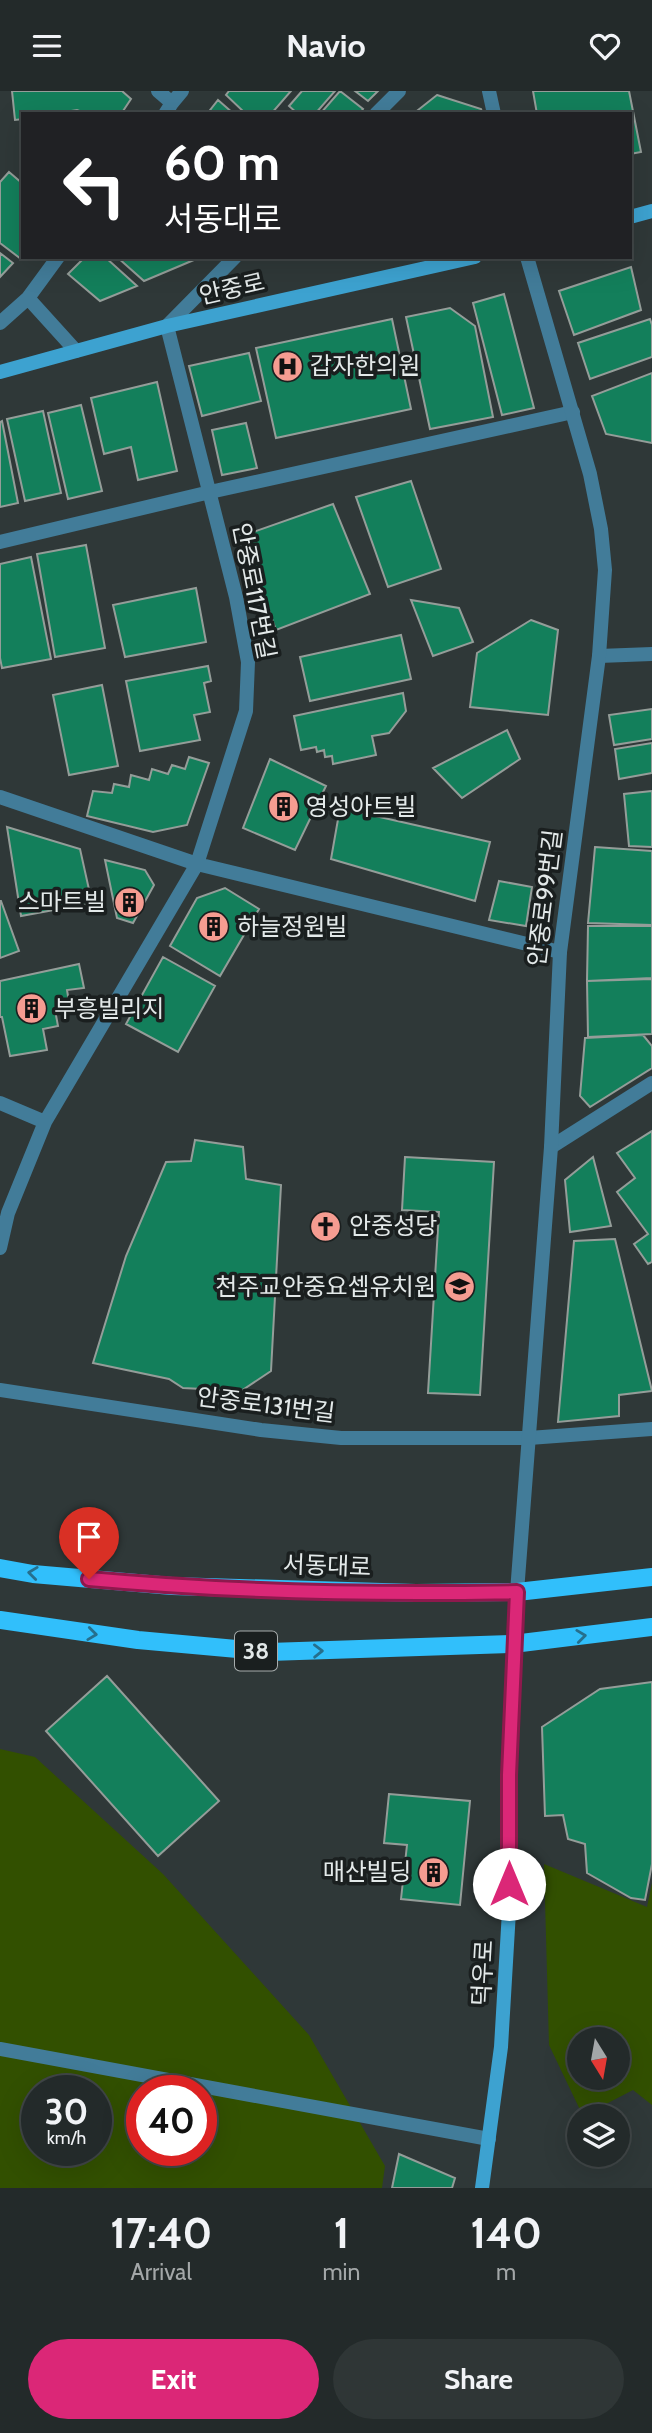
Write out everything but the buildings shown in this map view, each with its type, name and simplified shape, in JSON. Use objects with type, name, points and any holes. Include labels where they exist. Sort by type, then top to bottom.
[{"type":"main road","name":"서동대로","points":[[0,1568],[33,1574],[172,1586],[416,1593],[517,1592],[652,1577]]},
{"type":"main road","name":"38","points":[[2,1625],[270,1652],[513,1644],[652,1627]]},
{"type":"street","points":[[158,91],[169,109],[182,91]]},
{"type":"street","points":[[378,112],[399,91]]},
{"type":"street","points":[[489,91],[494,112]]},
{"type":"street","points":[[632,216],[652,211]]},
{"type":"street","points":[[0,323],[28,297],[56,259]]},
{"type":"street","points":[[167,326],[233,259]]},
{"type":"street","name":"안중로","points":[[0,372],[167,326],[466,259]]},
{"type":"street","name":"안중로99번길","points":[[517,1592],[551,1147],[560,952],[599,656],[605,569],[601,529],[590,474],[528,259]]},
{"type":"street","points":[[28,297],[76,351]]},
{"type":"street","name":"안중로117번길","points":[[45,1122],[197,864],[246,712],[248,662],[236,597],[167,326]]},
{"type":"street","points":[[0,542],[210,492],[573,412]]},
{"type":"street","points":[[599,656],[652,655]]},
{"type":"street","points":[[0,797],[197,864],[560,952]]},
{"type":"street","points":[[551,1147],[652,1083]]},
{"type":"street","points":[[0,1103],[45,1122],[8,1213],[0,1248]]},
{"type":"street","name":"안중로131번길","points":[[0,1390],[261,1430],[341,1438],[529,1438]]},
{"type":"street","points":[[529,1438],[652,1429]]},
{"type":"street","name":"덕우로","points":[[482,2188],[501,2047],[509,1911],[509,1775],[517,1592]]},
{"type":"street","points":[[0,2049],[489,2139]]},
{"type":"green space","points":[[0,1749],[35,1757],[163,1874],[309,2035],[385,2166],[382,2188],[0,2188]]},
{"type":"green space","points":[[544,1864],[647,1907],[652,1883],[652,2105],[633,2090],[606,2104],[577,2104],[571,2090],[630,2090],[630,2027],[567,2027],[567,2083],[549,2045]]},
{"type":"place","name":"갑자한의원","points":[[287,366]]},
{"type":"place","name":"영성아트빌","points":[[283,807]]},
{"type":"place","name":"스마트빌","points":[[129,902]]},
{"type":"place","name":"하늘정원빌","points":[[214,927]]},
{"type":"place","name":"부흥빌리지","points":[[31,1009]]},
{"type":"place","name":"안중성당","points":[[326,1226]]},
{"type":"place","name":"천주교안중요셉유치원","points":[[459,1287]]},
{"type":"place","name":"매산빌딩","points":[[434,1872]]},
{"type":"route","points":[[89,1579],[172,1586],[416,1593],[517,1592],[509,1775],[509,1884]]}]
